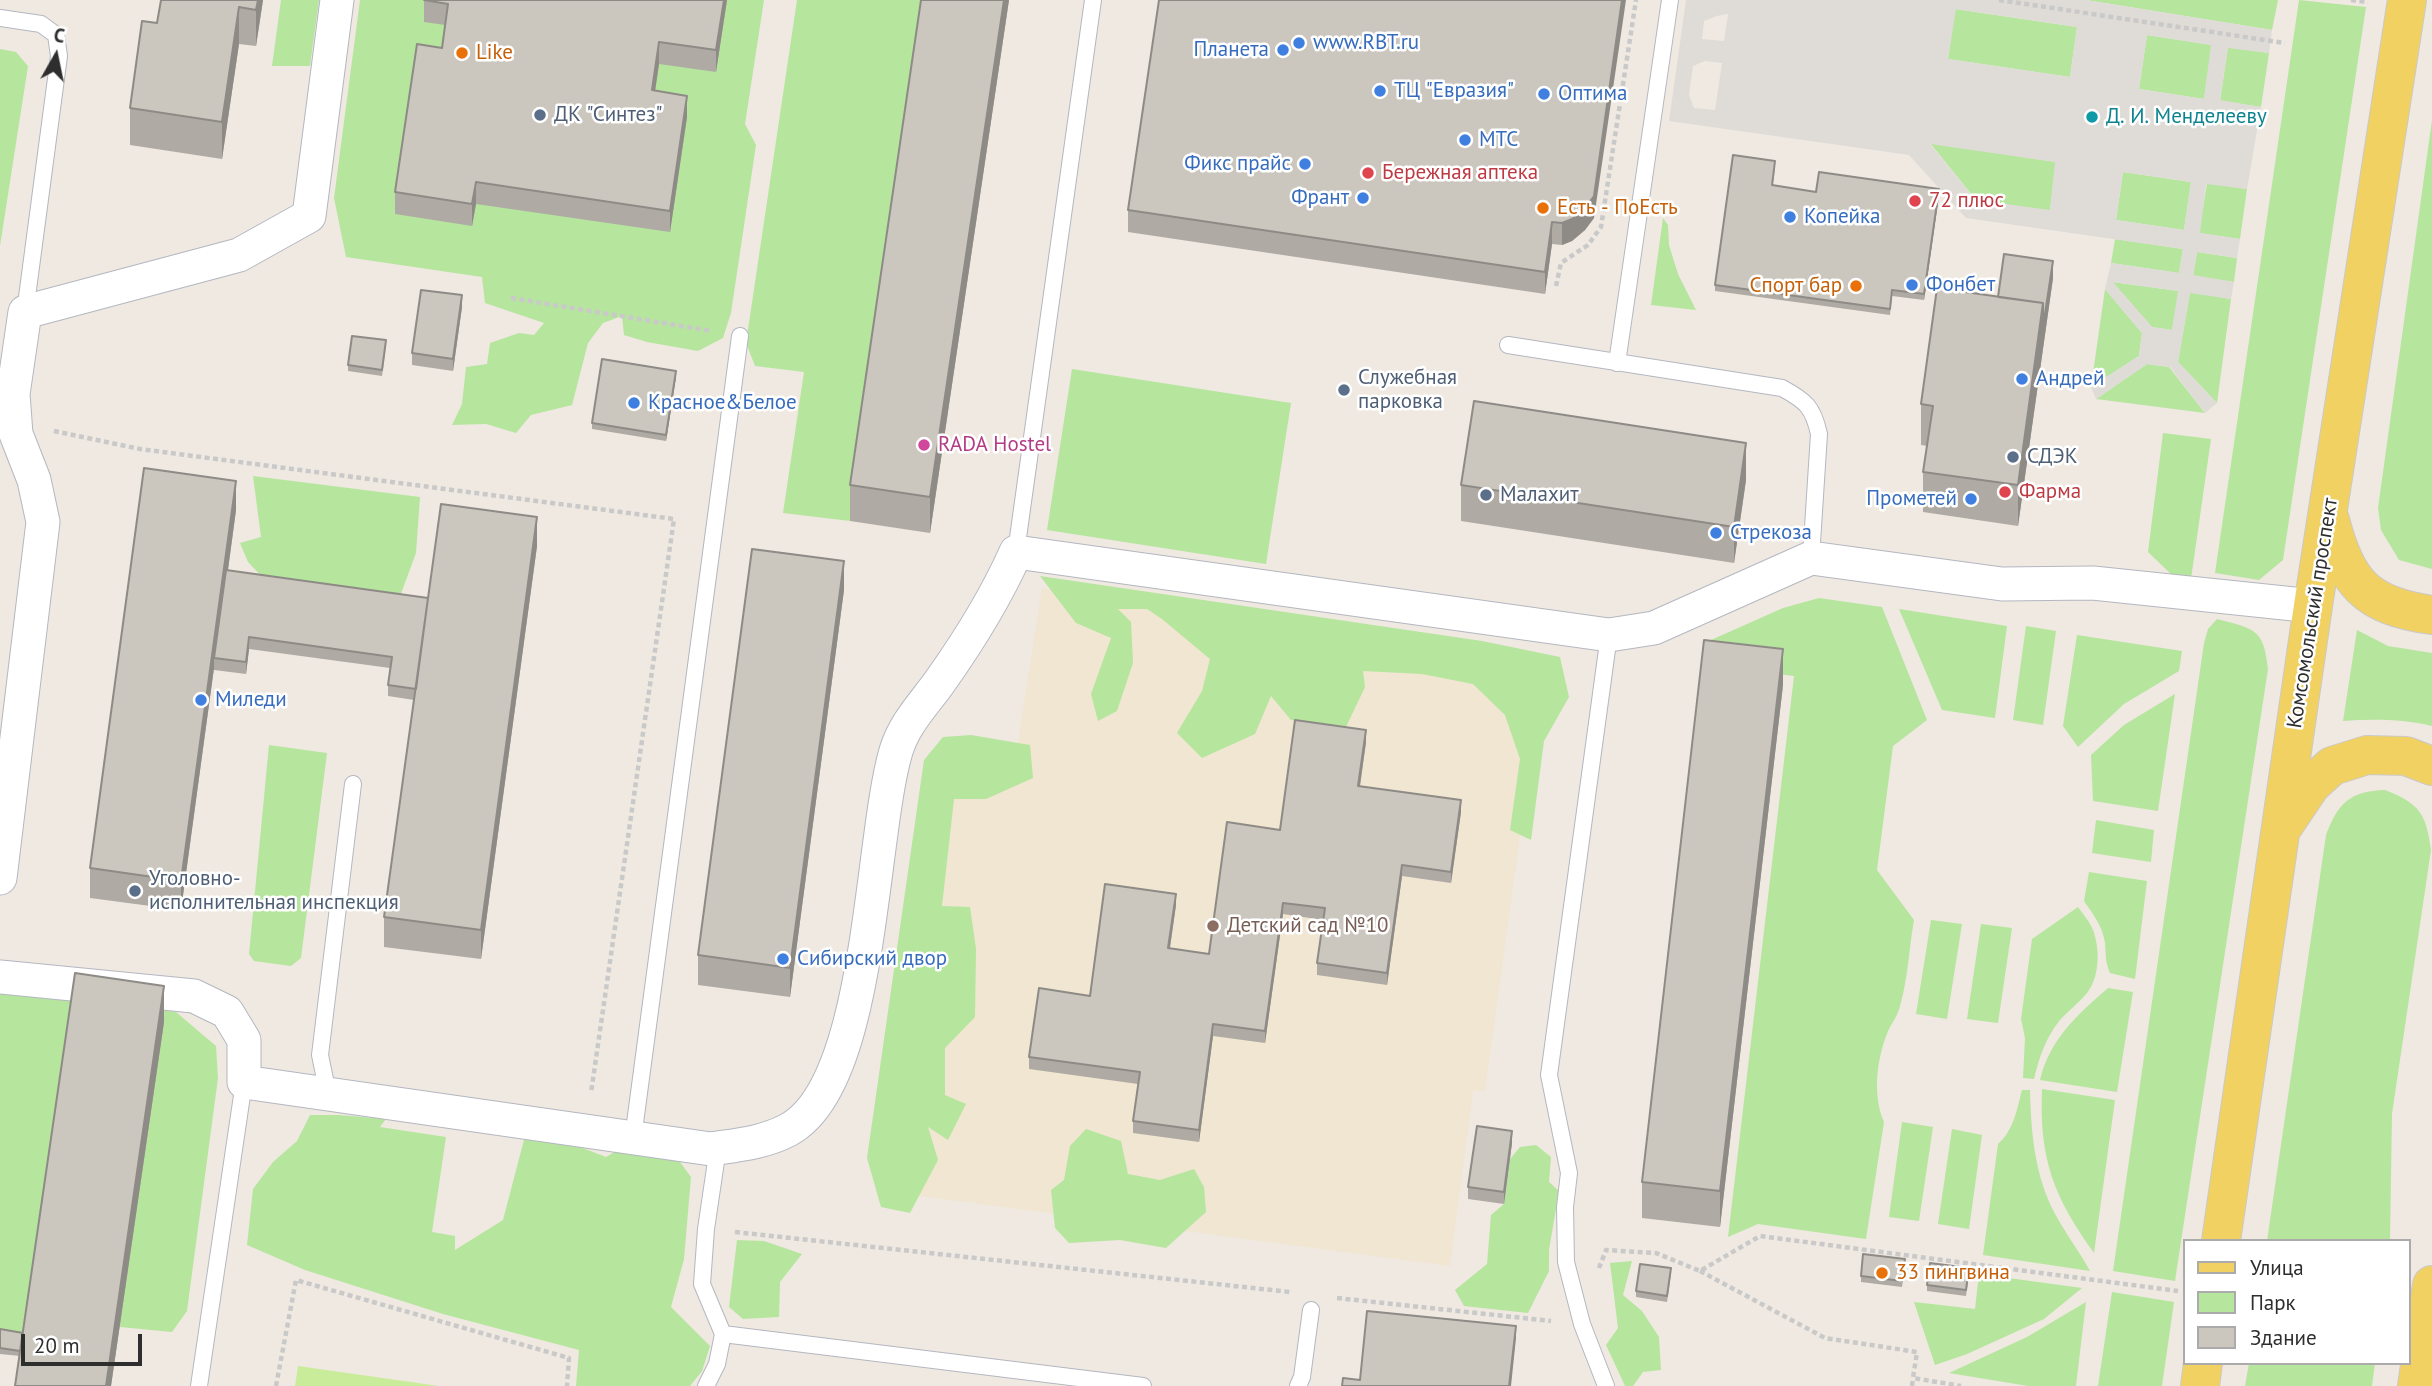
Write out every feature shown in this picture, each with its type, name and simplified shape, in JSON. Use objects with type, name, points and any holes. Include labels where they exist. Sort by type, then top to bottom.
[{"type":"main road","name":"Комсомольский проспект","points":[[2222,1232],[2313,606],[2407,3]]},
{"type":"main road","points":[[2328,514],[2336,544],[2348,571],[2371,596],[2404,611],[2432,615]]},
{"type":"main road","points":[[2280,831],[2311,785],[2332,766],[2367,755],[2406,756],[2432,766]]},
{"type":"main road","points":[[2423,1378],[2432,1285]]},
{"type":"main road","points":[[2200,1386],[2203,1365]]},
{"type":"street","points":[[0,878],[43,522],[34,480],[8,433],[25,312],[239,255],[309,216],[337,0]]},
{"type":"street","points":[[0,977],[194,996],[227,1012],[244,1040],[244,1082],[633,1138],[718,1148],[747,1146],[790,1130],[816,1105],[843,1051],[858,991],[887,793],[896,750],[909,722],[940,681],[999,591],[1016,552],[1609,635],[1654,628],[1811,558],[2001,584],[2094,583],[2313,606]]},
{"type":"lane","points":[[1016,552],[1093,0]]},
{"type":"lane","points":[[1617,363],[1670,0]]},
{"type":"lane","points":[[0,18],[41,24],[56,35],[59,55],[25,312]]},
{"type":"lane","points":[[633,1138],[740,336]]},
{"type":"lane","points":[[1508,345],[1782,388],[1802,399],[1815,414],[1819,434],[1811,558]]},
{"type":"lane","points":[[1605,1386],[1581,1324],[1566,1262],[1565,1208],[1569,1173],[1549,1075],[1609,635]]},
{"type":"lane","points":[[328,1094],[320,1055],[353,784]]},
{"type":"lane","points":[[199,1386],[244,1082]]},
{"type":"lane","points":[[706,1386],[717,1364],[723,1334],[702,1284],[706,1229],[718,1148]]},
{"type":"lane","points":[[1298,1386],[1302,1377],[1311,1310]]},
{"type":"lane","points":[[723,1334],[1143,1386]]},
{"type":"path","points":[[1556,286],[1561,263],[1588,245],[1601,227],[1636,0]]},
{"type":"path","points":[[1999,0],[2286,43]]},
{"type":"path","points":[[511,298],[740,336]]},
{"type":"path","points":[[52,431],[140,449],[674,519],[585,1131]]},
{"type":"path","points":[[706,1229],[1299,1293]]},
{"type":"path","points":[[1700,1270],[1760,1236],[2178,1291]]},
{"type":"path","points":[[1326,1296],[1581,1324],[1602,1311],[1595,1278],[1606,1250],[1656,1253],[1700,1270],[1825,1338],[1917,1352],[1912,1386]]},
{"type":"path","points":[[276,1386],[296,1280],[569,1359],[567,1386]]},
{"type":"path","points":[[1913,1378],[1961,1386]]},
{"type":"shaded area","points":[[1686,0],[2086,0],[2272,30],[2269,53],[2228,48],[2220,100],[2261,107],[2247,189],[2206,184],[2200,233],[2240,239],[2237,258],[2197,252],[2193,275],[2234,282],[2231,299],[2190,293],[2178,362],[2217,403],[2205,413],[2170,367],[2147,364],[2096,399],[2091,387],[2139,356],[2142,333],[2105,289],[2111,263],[2179,273],[2183,249],[1966,218],[1909,155],[1669,121]],"holes":[[[1956,9],[2077,27],[2070,77],[1948,59]],[[1728,14],[1724,41],[1702,39],[1704,21]],[[2147,35],[2211,45],[2204,99],[2139,89]],[[1705,61],[1722,63],[1715,110],[1694,108],[1689,95],[1693,66]],[[1930,144],[2055,162],[2050,210],[1976,200]],[[2123,172],[2191,182],[2184,230],[2116,220]],[[2113,282],[2178,291],[2172,330],[2152,327]]]},
{"type":"shaded area","name":"Детский сад №10","points":[[1042,588],[1544,661],[1485,1091],[1473,1091],[1450,1266],[882,1191],[942,751],[1015,761]]},
{"type":"green space","points":[[281,0],[319,0],[310,66],[272,66]]},
{"type":"green space","points":[[360,0],[764,0],[745,124],[756,145],[731,313],[723,338],[698,351],[647,342],[624,335],[622,316],[603,323],[588,343],[572,405],[531,415],[516,433],[486,424],[452,425],[462,404],[466,367],[487,364],[490,343],[519,333],[534,335],[544,323],[485,303],[482,277],[346,257],[334,198]]},
{"type":"green space","points":[[797,0],[927,0],[850,521],[783,513],[804,372],[755,366],[746,343]]},
{"type":"green space","points":[[2086,0],[2278,0],[2272,30]]},
{"type":"green space","points":[[2299,0],[2366,7],[2283,560],[2259,580],[2215,573]]},
{"type":"green space","points":[[1955,9],[2077,27],[2070,77],[1948,59]]},
{"type":"green space","points":[[2147,35],[2212,45],[2204,99],[2139,89]]},
{"type":"green space","points":[[2228,47],[2269,53],[2261,107],[2220,101]]},
{"type":"green space","points":[[0,49],[16,52],[28,66],[0,246]]},
{"type":"green space","points":[[2432,120],[2432,569],[2399,560],[2381,530],[2378,508]]},
{"type":"green space","points":[[1930,143],[2056,162],[2050,211],[1976,200]]},
{"type":"green space","points":[[2123,172],[2191,182],[2184,230],[2116,220]]},
{"type":"green space","points":[[2207,183],[2247,189],[2240,239],[2199,233]]},
{"type":"green space","points":[[1663,218],[1668,225],[1669,245],[1678,274],[1696,310],[1651,305]]},
{"type":"green space","points":[[2115,239],[2183,249],[2179,273],[2111,263]]},
{"type":"green space","points":[[2197,252],[2237,258],[2234,282],[2193,276]]},
{"type":"green space","points":[[2112,282],[2179,291],[2172,330],[2152,327]]},
{"type":"green space","points":[[2105,289],[2142,333],[2139,356],[2091,387]]},
{"type":"green space","points":[[2190,292],[2231,299],[2217,403],[2178,362]]},
{"type":"green space","points":[[2147,364],[2169,367],[2205,413],[2096,399]]},
{"type":"green space","points":[[1072,369],[1291,403],[1266,564],[1047,530]]},
{"type":"green space","points":[[2163,433],[2211,439],[2191,579],[2173,576],[2148,552]]},
{"type":"green space","points":[[253,476],[420,497],[416,553],[399,599],[266,581],[248,562],[240,543],[261,537]]},
{"type":"green space","points":[[1040,576],[1482,641],[1560,657],[1569,697],[1544,741],[1531,840],[1510,830],[1520,759],[1505,715],[1473,684],[1422,674],[1363,671],[1365,687],[1345,729],[1291,720],[1271,696],[1255,734],[1202,758],[1177,733],[1202,691],[1210,659],[1147,609],[1118,609],[1131,622],[1133,663],[1117,711],[1098,721],[1091,694],[1111,638],[1076,623]]},
{"type":"green space","points":[[1819,598],[1882,607],[1927,720],[1893,746],[1877,870],[1914,920],[1907,974],[1899,1009],[1881,1053],[1877,1076],[1878,1100],[1884,1122],[1866,1239],[1758,1224],[1728,1237],[1794,676],[1707,665],[1711,640],[1783,608]]},
{"type":"green space","points":[[1899,609],[2007,626],[1995,718],[1942,710]]},
{"type":"green space","points":[[2217,619],[2255,632],[2264,645],[2268,669],[2175,1281],[2113,1271],[2204,643],[2208,629]]},
{"type":"green space","points":[[2026,626],[2056,631],[2043,725],[2013,720]]},
{"type":"green space","points":[[2357,630],[2388,646],[2432,653],[2432,726],[2388,720],[2343,721]]},
{"type":"green space","points":[[2077,635],[2182,651],[2179,671],[2124,704],[2078,747],[2063,726]]},
{"type":"green space","points":[[2175,694],[2158,811],[2093,801],[2091,755],[2124,725]]},
{"type":"green space","points":[[971,735],[1030,745],[1033,778],[986,799],[954,799],[942,906],[970,907],[976,949],[975,1017],[945,1048],[945,1095],[966,1104],[948,1140],[928,1127],[938,1160],[910,1213],[881,1207],[867,1158],[924,760],[943,737]]},
{"type":"green space","points":[[269,745],[327,753],[301,958],[291,966],[254,961],[249,954]]},
{"type":"green space","points":[[2385,790],[2414,805],[2427,827],[2431,850],[2392,1114],[2390,1239],[2267,1239],[2326,835],[2335,815],[2347,801],[2354,796]]},
{"type":"green space","points":[[2096,820],[2154,830],[2151,862],[2092,853]]},
{"type":"green space","points":[[2089,872],[2147,881],[2135,979],[2110,973],[2102,932],[2084,901]]},
{"type":"green space","points":[[2078,907],[2095,937],[2098,962],[2094,979],[2087,993],[2051,1033],[2034,1079],[2023,1078],[2025,1038],[2021,1019],[2032,939]]},
{"type":"green space","points":[[1931,920],[1962,924],[1947,1019],[1916,1014]]},
{"type":"green space","points":[[1981,924],[2012,928],[1998,1023],[1967,1019]]},
{"type":"green space","points":[[2108,988],[2133,992],[2117,1092],[2040,1080],[2050,1052],[2066,1029]]},
{"type":"green space","points":[[0,991],[176,1012],[216,1046],[218,1078],[187,1311],[172,1332],[120,1327],[28,1339],[0,1335]]},
{"type":"green space","points":[[2042,1089],[2115,1100],[2094,1253],[2069,1214],[2052,1177],[2043,1137]]},
{"type":"green space","points":[[2022,1090],[2030,1090],[2035,1149],[2045,1192],[2055,1214],[2090,1271],[1983,1255],[1998,1144],[2011,1126]]},
{"type":"green space","points":[[310,1115],[386,1119],[380,1127],[446,1137],[432,1232],[455,1236],[455,1250],[503,1220],[525,1136],[562,1140],[606,1157],[623,1147],[672,1151],[691,1177],[684,1259],[671,1307],[710,1346],[702,1371],[690,1386],[576,1386],[579,1350],[443,1314],[305,1270],[247,1245],[253,1189],[273,1162],[297,1141]]},
{"type":"green space","points":[[1902,1122],[1933,1127],[1919,1221],[1889,1217]]},
{"type":"green space","points":[[1086,1129],[1121,1141],[1128,1174],[1160,1180],[1194,1169],[1204,1187],[1206,1212],[1166,1248],[1120,1240],[1069,1243],[1055,1228],[1051,1190],[1064,1180],[1070,1146]]},
{"type":"green space","points":[[1952,1129],[1982,1135],[1969,1229],[1938,1224]]},
{"type":"green space","points":[[1536,1145],[1551,1157],[1549,1182],[1559,1191],[1549,1250],[1549,1271],[1528,1313],[1464,1306],[1455,1290],[1487,1264],[1491,1215],[1504,1204],[1510,1159],[1520,1147]]},
{"type":"green space","points":[[737,1240],[764,1241],[802,1254],[780,1282],[779,1317],[743,1319],[729,1307]]},
{"type":"green space","points":[[1632,1261],[1623,1295],[1642,1311],[1659,1337],[1661,1370],[1643,1372],[1633,1386],[1625,1386],[1606,1345],[1618,1328],[1610,1263]]},
{"type":"green space","points":[[1979,1274],[2082,1288],[2044,1319],[1967,1354],[1935,1365],[1914,1302],[1975,1309]]},
{"type":"green space","points":[[2112,1292],[2174,1302],[2162,1386],[2098,1386]]},
{"type":"green space","points":[[2086,1302],[2076,1386],[2028,1386],[1949,1373],[2027,1337]]},
{"type":"green space","points":[[2249,1365],[2375,1365],[2372,1386],[2245,1386]]},
{"type":"green space","points":[[298,1366],[439,1386],[295,1386]]},
{"type":"building","points":[[161,0],[258,0],[256,10],[239,7],[222,122],[130,108],[142,21],[157,23]]},
{"type":"building","name":"ДК \"Синтез\"","points":[[424,0],[724,0],[716,50],[659,42],[652,90],[687,96],[670,211],[476,182],[472,204],[395,192],[417,44],[442,48],[448,4]]},
{"type":"building","points":[[921,0],[1004,0],[930,497],[850,485]]},
{"type":"building","name":"ТЦ \"Евразия\"","points":[[1159,0],[1622,0],[1594,196],[1572,219],[1562,223],[1552,222],[1545,272],[1128,210]]},
{"type":"building","points":[[1733,155],[1775,161],[1772,185],[1816,192],[1819,172],[1939,189],[1924,294],[1892,290],[1890,309],[1715,285]]},
{"type":"building","points":[[2004,254],[2053,261],[2043,327],[2043,303],[1998,297]]},
{"type":"building","points":[[1937,288],[2043,303],[2018,485],[1923,472],[1933,406],[1921,404]]},
{"type":"building","points":[[421,290],[462,295],[453,359],[412,353]]},
{"type":"building","points":[[352,336],[386,340],[382,370],[348,365]]},
{"type":"building","name":"Красное&Белое","points":[[602,359],[676,371],[666,435],[592,423]]},
{"type":"building","points":[[1474,401],[1746,443],[1734,527],[1461,485]]},
{"type":"building","points":[[144,468],[236,481],[181,881],[90,868]]},
{"type":"building","points":[[441,504],[537,517],[481,930],[384,917]]},
{"type":"building","points":[[752,549],[844,561],[790,968],[698,955]]},
{"type":"building","points":[[226,570],[428,598],[416,689],[388,685],[392,657],[249,637],[246,662],[214,658]]},
{"type":"building","points":[[1704,640],[1783,649],[1720,1191],[1642,1182]]},
{"type":"building","points":[[1295,720],[1366,730],[1358,786],[1461,800],[1451,872],[1402,865],[1387,973],[1317,963],[1325,908],[1283,903],[1265,1031],[1213,1024],[1199,1130],[1133,1121],[1140,1072],[1029,1057],[1039,988],[1090,996],[1105,884],[1176,894],[1168,948],[1209,954],[1227,822],[1280,830]]},
{"type":"building","points":[[75,973],[164,986],[106,1386],[15,1386]]},
{"type":"building","points":[[1477,1126],[1512,1131],[1504,1192],[1468,1187]]},
{"type":"building","points":[[1863,1254],[1905,1259],[1902,1281],[1861,1276]]},
{"type":"building","points":[[1930,1263],[1969,1268],[1966,1290],[1927,1285]]},
{"type":"building","points":[[1640,1264],[1671,1268],[1667,1296],[1636,1291]]},
{"type":"building","points":[[1367,1311],[1516,1326],[1509,1386],[1342,1386],[1343,1378],[1360,1380]]},
{"type":"building","points":[[0,1329],[23,1333],[20,1351],[0,1348]]},
{"type":"place","name":"www.RBT.ru","points":[[1299,43]]},
{"type":"place","name":"Планета","points":[[1283,50]]},
{"type":"place","name":"Like","points":[[462,53]]},
{"type":"place","name":"ТЦ \"Евразия\"","points":[[1380,91]]},
{"type":"place","name":"Оптима","points":[[1544,94]]},
{"type":"place","name":"ДК \"Синтез\"","points":[[540,115]]},
{"type":"place","name":"Д. И. Менделееву","points":[[2092,117]]},
{"type":"place","name":"МТС","points":[[1465,140]]},
{"type":"place","name":"Фикс прайс","points":[[1305,164]]},
{"type":"place","name":"Бережная аптека","points":[[1368,173]]},
{"type":"place","name":"Франт","points":[[1363,198]]},
{"type":"place","name":"72 плюс","points":[[1915,201]]},
{"type":"place","name":"Есть - ПоЕсть","points":[[1543,208]]},
{"type":"place","name":"Копейка","points":[[1790,217]]},
{"type":"place","name":"Фонбет","points":[[1912,285]]},
{"type":"place","name":"Спорт бар","points":[[1856,286]]},
{"type":"place","name":"Андрей","points":[[2022,379]]},
{"type":"place","name":"Служебная парковка","points":[[1344,390]]},
{"type":"place","name":"Красное&Белое","points":[[634,403]]},
{"type":"place","name":"RADA Hostel","points":[[924,445]]},
{"type":"place","name":"СДЭК","points":[[2013,457]]},
{"type":"place","name":"Фарма","points":[[2005,492]]},
{"type":"place","name":"Малахит","points":[[1486,495]]},
{"type":"place","name":"Прометей","points":[[1971,499]]},
{"type":"place","name":"Стрекоза","points":[[1716,533]]},
{"type":"place","name":"Миледи","points":[[201,700]]},
{"type":"place","name":"Уголовно- исполнительная инспекция","points":[[135,891]]},
{"type":"place","name":"Детский сад №10","points":[[1213,926]]},
{"type":"place","name":"Сибирский двор","points":[[783,959]]},
{"type":"place","name":"33 пингвина","points":[[1882,1273]]}]
